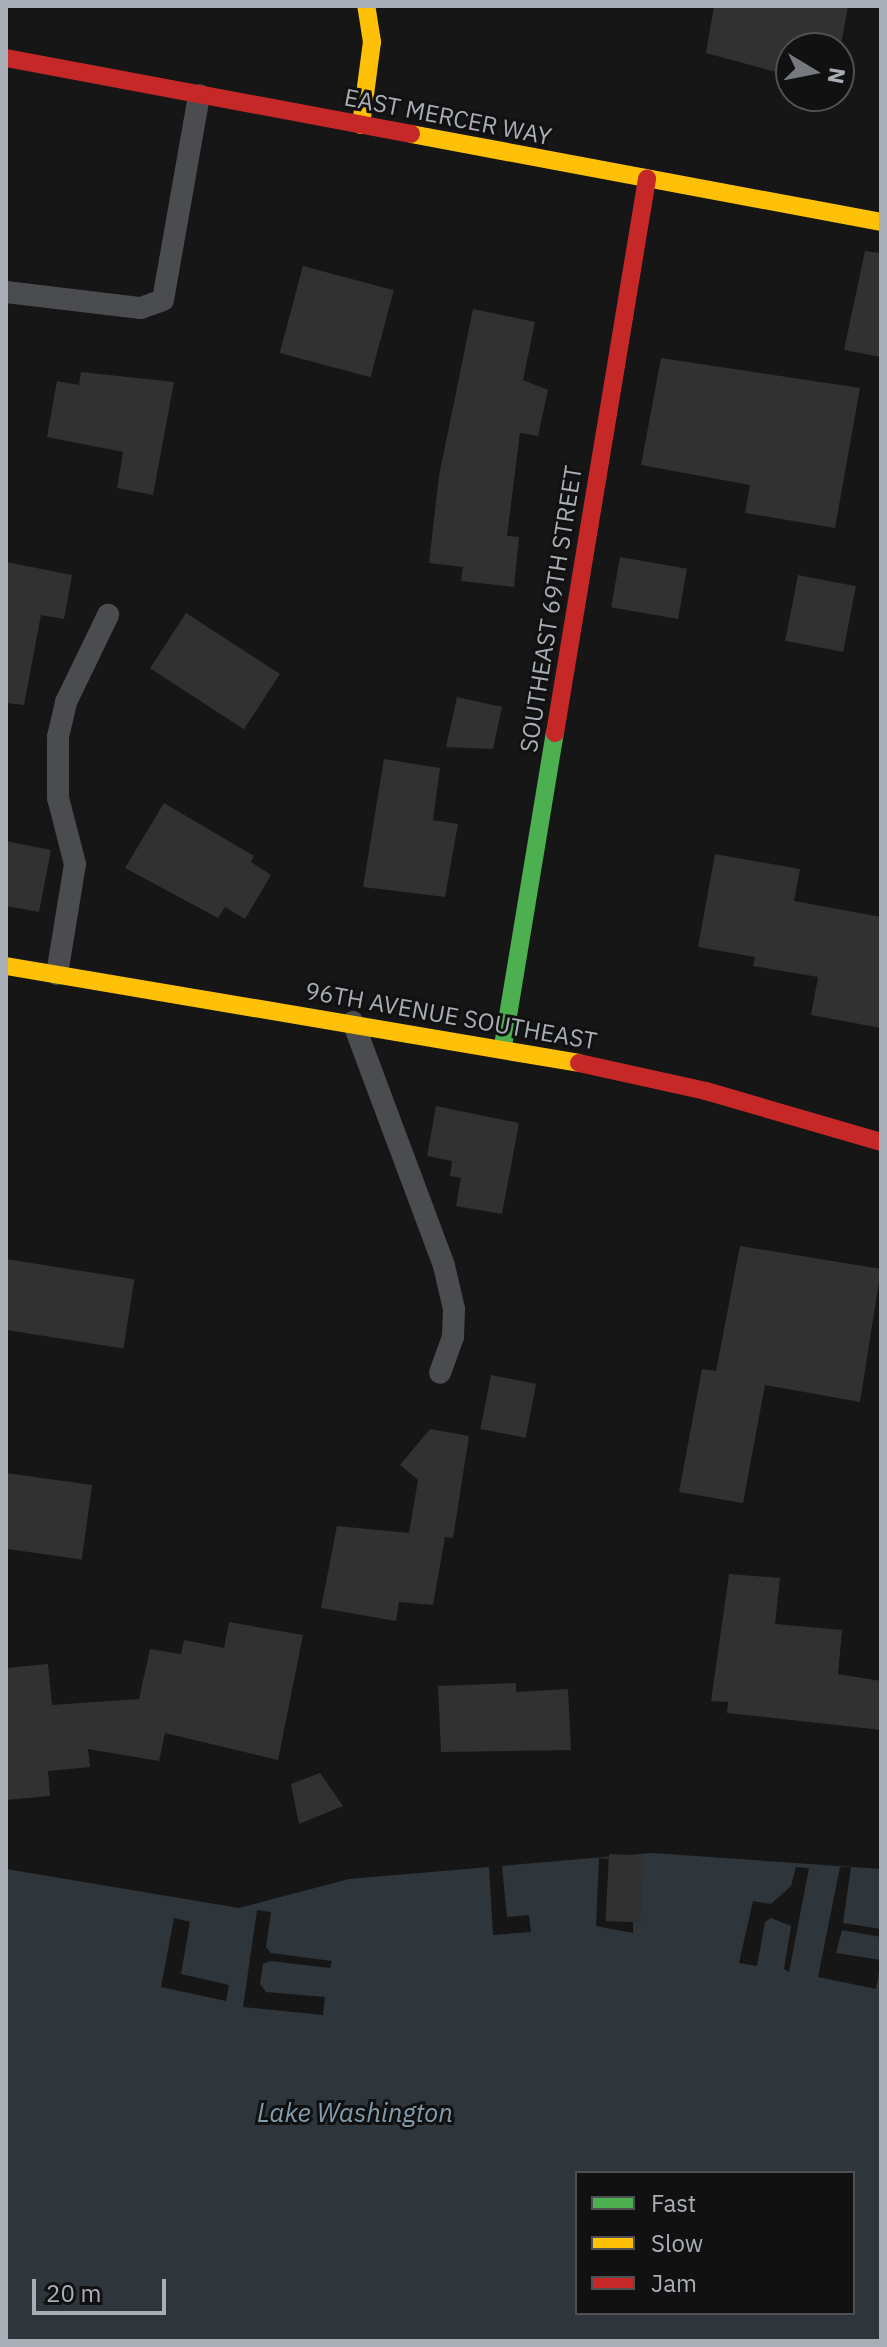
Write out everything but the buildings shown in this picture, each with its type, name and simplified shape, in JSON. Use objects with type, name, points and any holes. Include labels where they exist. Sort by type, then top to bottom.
[{"type":"street","points":[[361,125],[372,42],[366,6]]},
{"type":"street","name":"EAST MERCER WAY","points":[[6,58],[881,222]]},
{"type":"street","name":"SOUTHEAST 69TH STREET","points":[[503,1046],[647,179]]},
{"type":"street","name":"96TH AVENUE SOUTHEAST","points":[[6,966],[503,1046],[706,1091],[881,1142]]},
{"type":"lane","points":[[6,292],[141,308],[163,300],[199,95]]},
{"type":"lane","points":[[57,974],[75,864],[58,798],[58,737],[66,702],[108,615]]},
{"type":"lane","points":[[353,1022],[444,1266],[454,1309],[453,1337],[440,1373]]},
{"type":"water","name":"Lake Washington","points":[[652,1853],[881,1869],[881,2341],[6,2341],[6,1869],[239,1908],[349,1879]]},
{"type":"pier","points":[[599,1858],[633,1861],[633,1933],[596,1926]]},
{"type":"pier","points":[[502,1866],[507,1917],[529,1915],[531,1932],[493,1935],[489,1867]]},
{"type":"pier","points":[[796,1867],[809,1868],[789,1972],[784,1969],[791,1926],[771,1918],[765,1922],[757,1966],[739,1963],[753,1901],[771,1904],[791,1886]]},
{"type":"pier","points":[[840,1867],[851,1867],[843,1923],[881,1929],[881,1937],[842,1930],[836,1953],[881,1960],[876,1989],[818,1977]]},
{"type":"pier","points":[[257,1910],[271,1912],[266,1947],[271,1953],[332,1961],[330,1968],[270,1961],[263,1964],[260,1984],[266,1992],[325,1997],[323,2015],[243,2007]]},
{"type":"pier","points":[[174,1918],[190,1922],[181,1974],[229,1985],[226,2001],[161,1987]]},
{"type":"traffic: fast","points":[[503,1046],[555,733]]},
{"type":"traffic: slow","points":[[361,125],[372,42],[366,6]]},
{"type":"traffic: slow","points":[[411,134],[881,222]]},
{"type":"traffic: slow","points":[[6,966],[579,1063]]},
{"type":"traffic: jam","points":[[6,58],[411,134]]},
{"type":"traffic: jam","points":[[555,733],[647,179]]},
{"type":"traffic: jam","points":[[579,1063],[706,1091],[881,1142]]}]
